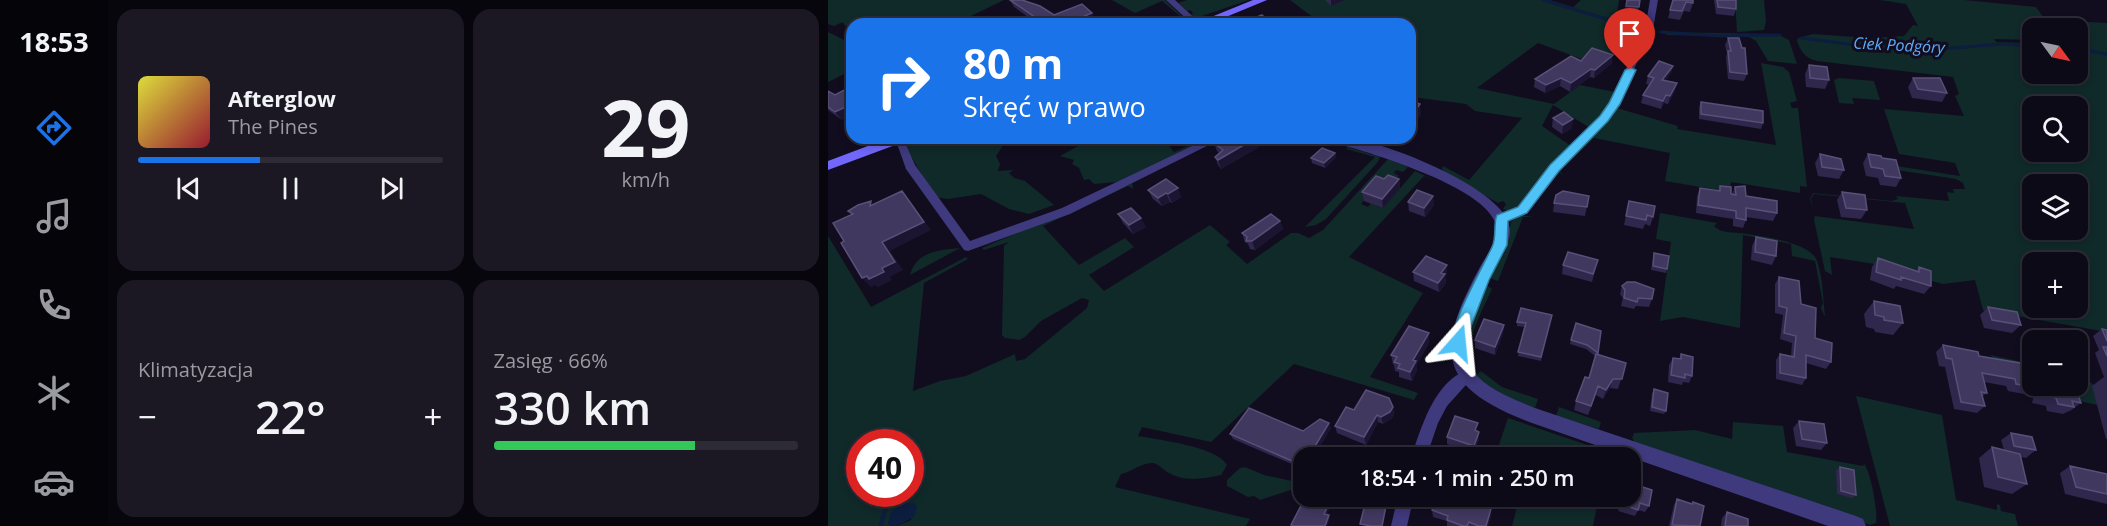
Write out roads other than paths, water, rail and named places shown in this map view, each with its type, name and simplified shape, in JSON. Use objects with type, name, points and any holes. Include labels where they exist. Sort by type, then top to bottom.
[{"type":"main road","points":[[1214,18],[1262,0]]},
{"type":"main road","points":[[828,166],[885,144]]},
{"type":"street","points":[[1170,0],[1191,18]]},
{"type":"street","points":[[1502,218],[1522,210],[1555,168],[1610,111],[1652,24],[1654,0]]},
{"type":"street","points":[[902,144],[910,166],[968,247],[1066,211],[1206,144]]},
{"type":"street","points":[[1355,144],[1391,154],[1443,176],[1488,202],[1502,218],[1500,245],[1482,280],[1461,330],[1458,343],[1461,367],[1471,381],[1494,400],[1856,526]]},
{"type":"street","points":[[1423,447],[1443,397],[1456,383],[1471,381]]},
{"type":"street","points":[[1399,526],[1404,507]]},
{"type":"water","points":[[917,507],[914,517],[897,526],[891,526],[888,523],[895,509]]},
{"type":"waterway","name":"Ciek Podgóry","points":[[1543,0],[1643,30]]},
{"type":"waterway","name":"Ciek Podgóry","points":[[1661,32],[1719,36],[1780,35]]},
{"type":"waterway","name":"Ciek Podgóry","points":[[1801,38],[1864,46],[1882,44],[1930,50],[2002,44],[2022,45]]},
{"type":"waterway","name":"Ciek Podgóry","points":[[2088,51],[2107,54]]},
{"type":"waterway","points":[[881,526],[886,507]]}]
